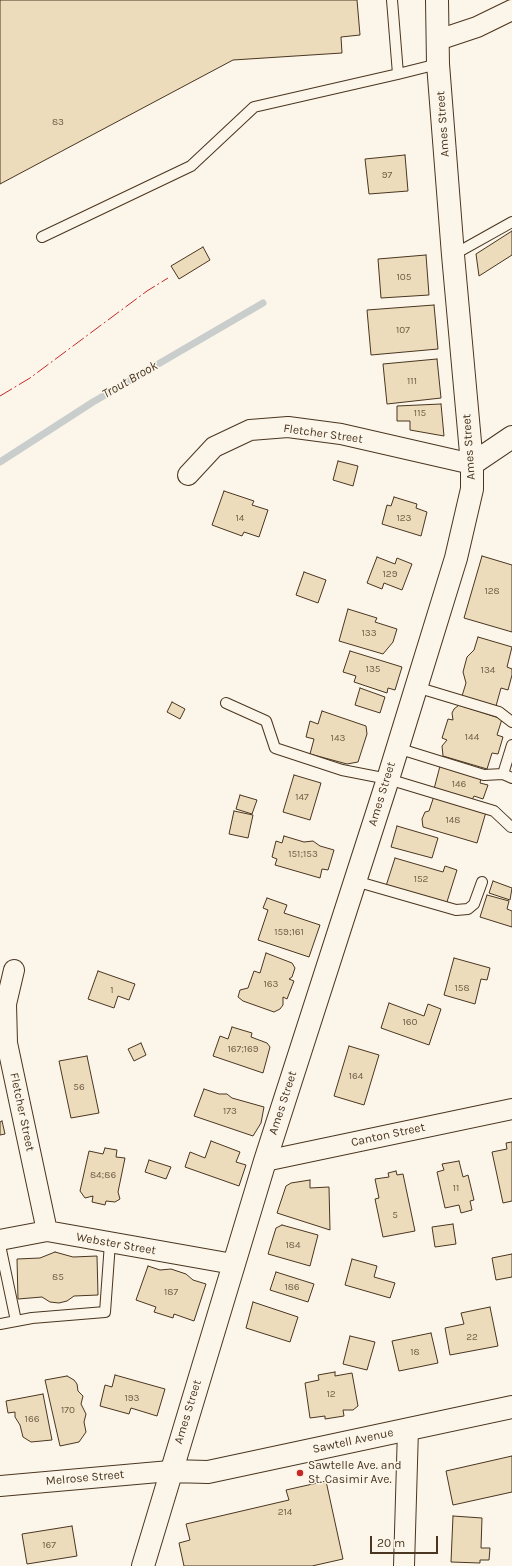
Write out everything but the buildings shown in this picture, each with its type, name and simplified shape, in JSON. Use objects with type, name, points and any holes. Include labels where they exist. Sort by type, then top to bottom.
[{"type":"street","name":"Ames Street","points":[[143,1566],[170,1471],[264,1161],[388,779],[456,558],[472,489],[472,464],[453,255],[438,64],[437,0]]},
{"type":"street","points":[[438,40],[477,27],[512,10]]},
{"type":"street","name":"Fletcher Street","points":[[188,475],[214,447],[250,430],[288,427],[341,434],[472,464]]},
{"type":"street","points":[[472,464],[512,437]]},
{"type":"street","name":"Fletcher Street","points":[[14,970],[3,1005],[7,1043],[47,1230]]},
{"type":"street","name":"Canton Street","points":[[264,1161],[512,1109]]},
{"type":"street","name":"Webster Street","points":[[0,1240],[47,1230],[110,1243],[233,1264]]},
{"type":"street","name":"Sawtell Avenue","points":[[170,1471],[208,1472],[512,1407]]},
{"type":"street","points":[[404,1566],[408,1429]]},
{"type":"street","name":"Melrose Street","points":[[0,1486],[170,1471]]},
{"type":"lane","points":[[392,0],[398,74]]},
{"type":"lane","points":[[42,237],[191,166],[254,107],[438,64]]},
{"type":"lane","points":[[453,255],[512,222]]},
{"type":"lane","points":[[416,687],[499,712],[512,722]]},
{"type":"lane","points":[[226,703],[266,722],[275,748],[342,770],[388,779],[494,810],[511,827]]},
{"type":"lane","points":[[397,748],[484,775],[507,776],[512,745]]},
{"type":"lane","points":[[355,881],[456,910],[468,909],[474,904],[482,882]]},
{"type":"lane","points":[[0,1324],[32,1318],[105,1312],[110,1243]]},
{"type":"lane","points":[[0,1245],[16,1321]]},
{"type":"waterway","name":"Trout Brook","points":[[0,462],[93,402],[263,303]]},
{"type":"power","points":[[0,396],[30,378],[147,291],[168,278]]},
{"type":"place","name":"Sawtelle Ave. and St. Casimir Ave.","points":[[300,1473]]}]
